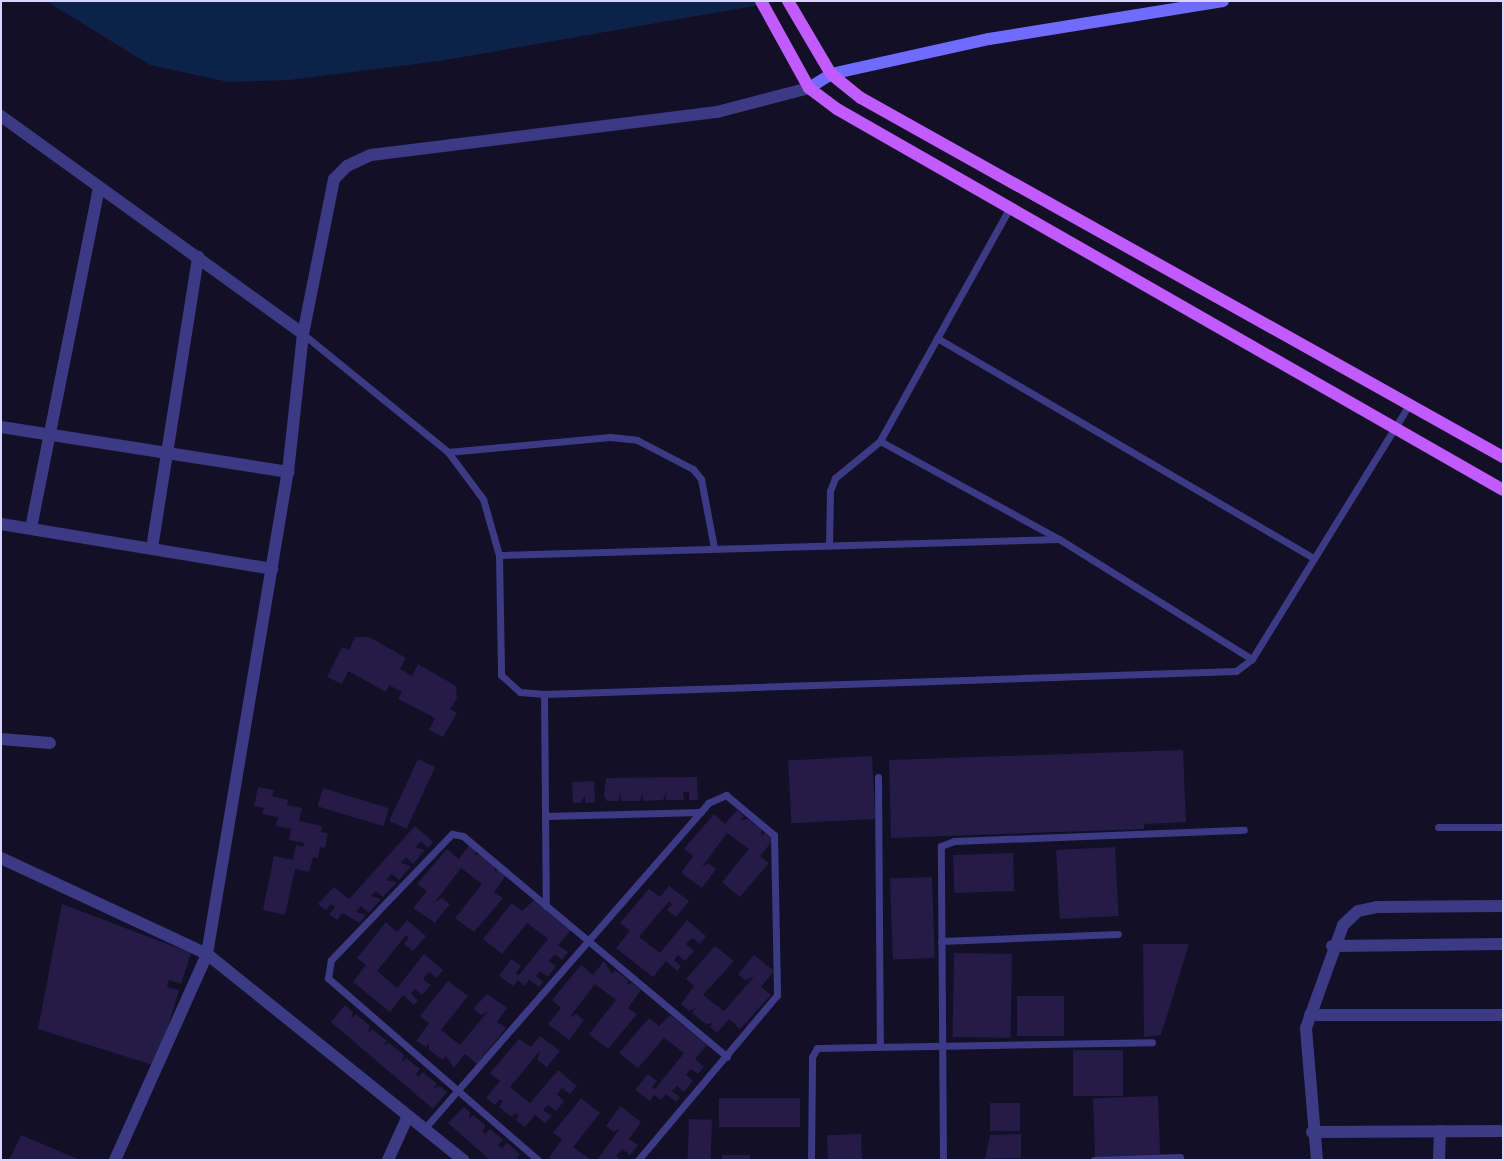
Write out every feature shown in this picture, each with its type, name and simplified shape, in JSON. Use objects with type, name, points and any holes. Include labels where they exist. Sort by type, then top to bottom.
[{"type":"main road","points":[[760,1],[809,88],[1009,209],[1503,490]]},
{"type":"main road","points":[[788,1],[831,74],[861,98],[1503,457]]},
{"type":"street","points":[[115,1160],[207,954],[288,472],[303,334],[327,200],[334,179],[347,166],[392,152],[716,112],[809,88],[831,74],[989,39],[1223,1]]},
{"type":"street","points":[[1,116],[99,189],[198,257],[303,334]]},
{"type":"street","points":[[32,528],[99,189]]},
{"type":"street","points":[[152,548],[198,257]]},
{"type":"street","points":[[1,428],[288,472]]},
{"type":"street","points":[[1,524],[272,569]]},
{"type":"street","points":[[1,739],[50,743]]},
{"type":"street","points":[[1,858],[207,954],[463,1160]]},
{"type":"street","points":[[1317,1160],[1312,1132],[1306,1052],[1310,1015],[1332,946],[1353,916],[1377,907],[1503,906]]},
{"type":"street","points":[[1332,946],[1503,944]]},
{"type":"street","points":[[1310,1015],[1503,1014]]},
{"type":"street","points":[[388,1160],[408,1116]]},
{"type":"street","points":[[1440,1131],[1440,1160]]},
{"type":"street","points":[[1312,1132],[1503,1131]]},
{"type":"lane","points":[[829,545],[830,491],[835,478],[880,441],[1009,209]]},
{"type":"lane","points":[[303,334],[448,452],[483,499],[499,555],[501,675],[520,692],[544,694],[1222,674],[1245,667],[1252,659],[1393,427],[1409,405]]},
{"type":"lane","points":[[937,338],[1313,558]]},
{"type":"lane","points":[[448,452],[610,437],[637,440],[693,469],[701,479],[714,548]]},
{"type":"lane","points":[[880,441],[1059,539],[1252,659]]},
{"type":"lane","points":[[499,555],[1059,539]]},
{"type":"lane","points":[[544,694],[546,906]]},
{"type":"lane","points":[[878,777],[880,1046]]},
{"type":"lane","points":[[424,1129],[701,812],[726,795],[768,828],[776,842],[777,994],[727,1057],[638,1160]]},
{"type":"lane","points":[[546,816],[701,812]]},
{"type":"lane","points":[[1438,827],[1503,827]]},
{"type":"lane","points":[[943,1160],[940,855],[946,842],[1244,830]]},
{"type":"lane","points":[[538,1160],[332,984],[327,972],[331,960],[452,834],[463,836],[727,1057]]},
{"type":"lane","points":[[941,941],[1118,934]]},
{"type":"lane","points":[[811,1160],[814,1051],[880,1046],[1152,1042]]},
{"type":"lane","points":[[1094,1160],[1180,1157]]},
{"type":"water","points":[[46,1],[783,1],[440,61],[289,80],[228,82],[150,65]]},
{"type":"building","points":[[355,637],[369,637],[406,658],[400,669],[412,676],[418,664],[456,686],[457,698],[450,709],[457,713],[443,737],[429,730],[435,718],[398,699],[402,692],[389,685],[386,692],[348,671],[342,684],[327,677],[342,647],[349,650]]},
{"type":"building","points":[[1183,750],[1186,822],[1144,824],[1144,829],[891,838],[889,760]]},
{"type":"building","points":[[872,756],[875,819],[791,823],[788,760]]},
{"type":"building","points":[[418,759],[435,767],[406,829],[389,821]]},
{"type":"building","points":[[697,777],[698,800],[689,800],[689,792],[683,792],[684,800],[666,800],[666,792],[663,800],[643,801],[643,793],[640,801],[621,801],[621,793],[618,801],[607,801],[604,796],[606,778]]},
{"type":"building","points":[[594,781],[595,802],[585,803],[585,795],[581,803],[573,803],[572,782]]},
{"type":"building","points":[[258,787],[274,790],[272,796],[288,800],[287,805],[302,808],[299,821],[322,826],[321,832],[328,833],[325,848],[320,847],[318,858],[313,857],[309,872],[295,869],[285,915],[263,910],[274,856],[293,860],[296,845],[303,847],[304,843],[289,840],[291,829],[276,826],[278,817],[262,814],[264,808],[254,806]]},
{"type":"building","points":[[323,788],[389,808],[383,826],[317,806]]},
{"type":"building","points":[[737,810],[744,816],[741,820],[748,819],[762,829],[761,837],[765,832],[774,839],[760,856],[769,863],[740,897],[722,882],[749,849],[727,833],[702,867],[708,863],[716,869],[702,888],[681,873],[693,856],[684,849],[714,814],[725,824]]},
{"type":"building","points":[[415,826],[433,842],[428,848],[421,841],[415,847],[425,850],[413,864],[406,857],[401,863],[411,866],[399,880],[392,874],[386,880],[397,882],[383,897],[376,891],[371,896],[381,899],[369,913],[361,906],[356,912],[366,915],[360,923],[342,913],[337,920],[329,914],[335,907],[331,904],[326,910],[318,904],[334,887],[349,899]]},
{"type":"building","points":[[469,845],[477,851],[474,855],[481,854],[495,865],[495,872],[498,867],[507,874],[494,892],[503,898],[474,932],[455,918],[482,884],[461,868],[435,902],[442,898],[450,904],[435,923],[413,908],[427,891],[417,884],[447,849],[459,859]]},
{"type":"building","points":[[1115,847],[1119,916],[1060,919],[1056,850]]},
{"type":"building","points":[[1013,853],[1014,891],[954,893],[953,855]]},
{"type":"building","points":[[932,877],[935,958],[893,959],[890,878]]},
{"type":"building","points":[[669,886],[689,901],[676,917],[667,910],[672,904],[669,901],[639,937],[660,953],[687,920],[706,936],[700,944],[692,938],[686,944],[694,951],[685,961],[678,955],[674,960],[681,966],[677,971],[666,961],[653,977],[616,948],[630,931],[620,923],[649,889],[660,897]]},
{"type":"building","points":[[534,900],[571,930],[558,945],[568,952],[562,960],[555,954],[549,961],[556,966],[548,977],[540,971],[536,976],[543,982],[539,987],[529,980],[525,986],[518,980],[513,986],[499,976],[511,959],[521,966],[516,973],[519,975],[548,939],[527,923],[502,954],[483,939],[512,903],[522,911]]},
{"type":"building","points":[[62,904],[191,953],[181,984],[169,980],[167,987],[179,990],[156,1066],[38,1029]]},
{"type":"building","points":[[407,920],[426,936],[413,951],[404,944],[409,938],[406,935],[377,971],[397,988],[424,954],[443,970],[437,978],[429,972],[423,979],[431,985],[422,995],[415,989],[411,994],[418,1000],[414,1005],[403,995],[390,1012],[353,982],[366,965],[357,958],[386,922],[397,932]]},
{"type":"building","points":[[1143,944],[1189,944],[1161,1035],[1144,1037]]},
{"type":"building","points":[[715,946],[734,961],[703,995],[724,1011],[754,977],[745,980],[738,974],[754,955],[774,971],[761,987],[771,995],[740,1029],[729,1019],[717,1033],[710,1027],[713,1023],[706,1024],[692,1013],[696,1008],[689,1011],[681,1004],[694,986],[686,979]]},
{"type":"building","points":[[954,953],[1012,954],[1011,1038],[953,1037]]},
{"type":"building","points":[[604,961],[612,974],[615,970],[629,981],[626,985],[632,983],[641,990],[628,1008],[637,1014],[608,1049],[589,1034],[616,1000],[595,984],[569,1018],[576,1014],[584,1020],[569,1040],[548,1024],[561,1008],[552,1000],[581,965],[593,975]]},
{"type":"building","points":[[448,981],[468,996],[441,1030],[460,1045],[488,1011],[481,1015],[473,1009],[487,994],[507,1008],[497,1022],[506,1028],[477,1064],[465,1054],[454,1068],[446,1056],[443,1060],[429,1050],[429,1043],[426,1047],[416,1041],[429,1023],[420,1016]]},
{"type":"building","points":[[1017,996],[1064,996],[1064,1036],[1017,1036]]},
{"type":"building","points":[[345,1005],[353,1012],[351,1019],[356,1014],[370,1026],[368,1033],[372,1029],[387,1041],[383,1046],[389,1043],[404,1055],[402,1062],[406,1058],[420,1069],[416,1074],[419,1077],[423,1072],[437,1084],[433,1089],[440,1086],[447,1092],[433,1109],[331,1022]]},
{"type":"building","points":[[670,1015],[707,1045],[695,1059],[704,1067],[698,1074],[691,1069],[686,1075],[693,1081],[684,1092],[677,1086],[672,1091],[680,1097],[676,1102],[666,1094],[661,1100],[654,1095],[650,1101],[635,1090],[648,1074],[657,1081],[652,1087],[655,1089],[684,1053],[664,1038],[638,1068],[619,1053],[649,1018],[659,1026]]},
{"type":"building","points":[[540,1036],[560,1051],[547,1067],[537,1060],[540,1051],[510,1087],[530,1103],[558,1070],[577,1086],[570,1094],[562,1088],[557,1094],[564,1101],[556,1111],[548,1105],[543,1110],[552,1116],[545,1123],[535,1115],[525,1127],[516,1120],[519,1115],[515,1113],[512,1117],[499,1107],[503,1102],[500,1099],[495,1105],[486,1098],[500,1081],[490,1073],[519,1039],[531,1047]]},
{"type":"building","points":[[1073,1050],[1123,1050],[1123,1096],[1073,1096]]},
{"type":"building","points":[[1158,1096],[1160,1155],[1095,1157],[1093,1098]]},
{"type":"building","points":[[581,1098],[600,1113],[573,1147],[591,1160],[552,1160],[549,1158],[562,1139],[553,1133]]},
{"type":"building","points":[[719,1098],[800,1098],[800,1127],[719,1127]]},
{"type":"building","points":[[990,1103],[1020,1103],[1020,1131],[990,1131]]},
{"type":"building","points":[[620,1106],[641,1122],[629,1139],[638,1145],[630,1155],[622,1149],[616,1156],[621,1160],[597,1160],[620,1128],[614,1132],[606,1126]]},
{"type":"building","points":[[464,1107],[470,1112],[469,1119],[473,1115],[486,1126],[482,1131],[485,1134],[490,1129],[503,1140],[498,1145],[502,1148],[507,1143],[520,1154],[516,1160],[490,1160],[448,1123]]},
{"type":"building","points":[[689,1119],[712,1120],[711,1160],[688,1160]]},
{"type":"building","points":[[861,1134],[862,1160],[828,1160],[827,1135]]},
{"type":"building","points":[[1021,1134],[1021,1158],[985,1159],[990,1135]]},
{"type":"building","points":[[21,1135],[80,1160],[9,1160]]},
{"type":"building","points":[[722,1155],[750,1155],[750,1160],[722,1160]]}]
